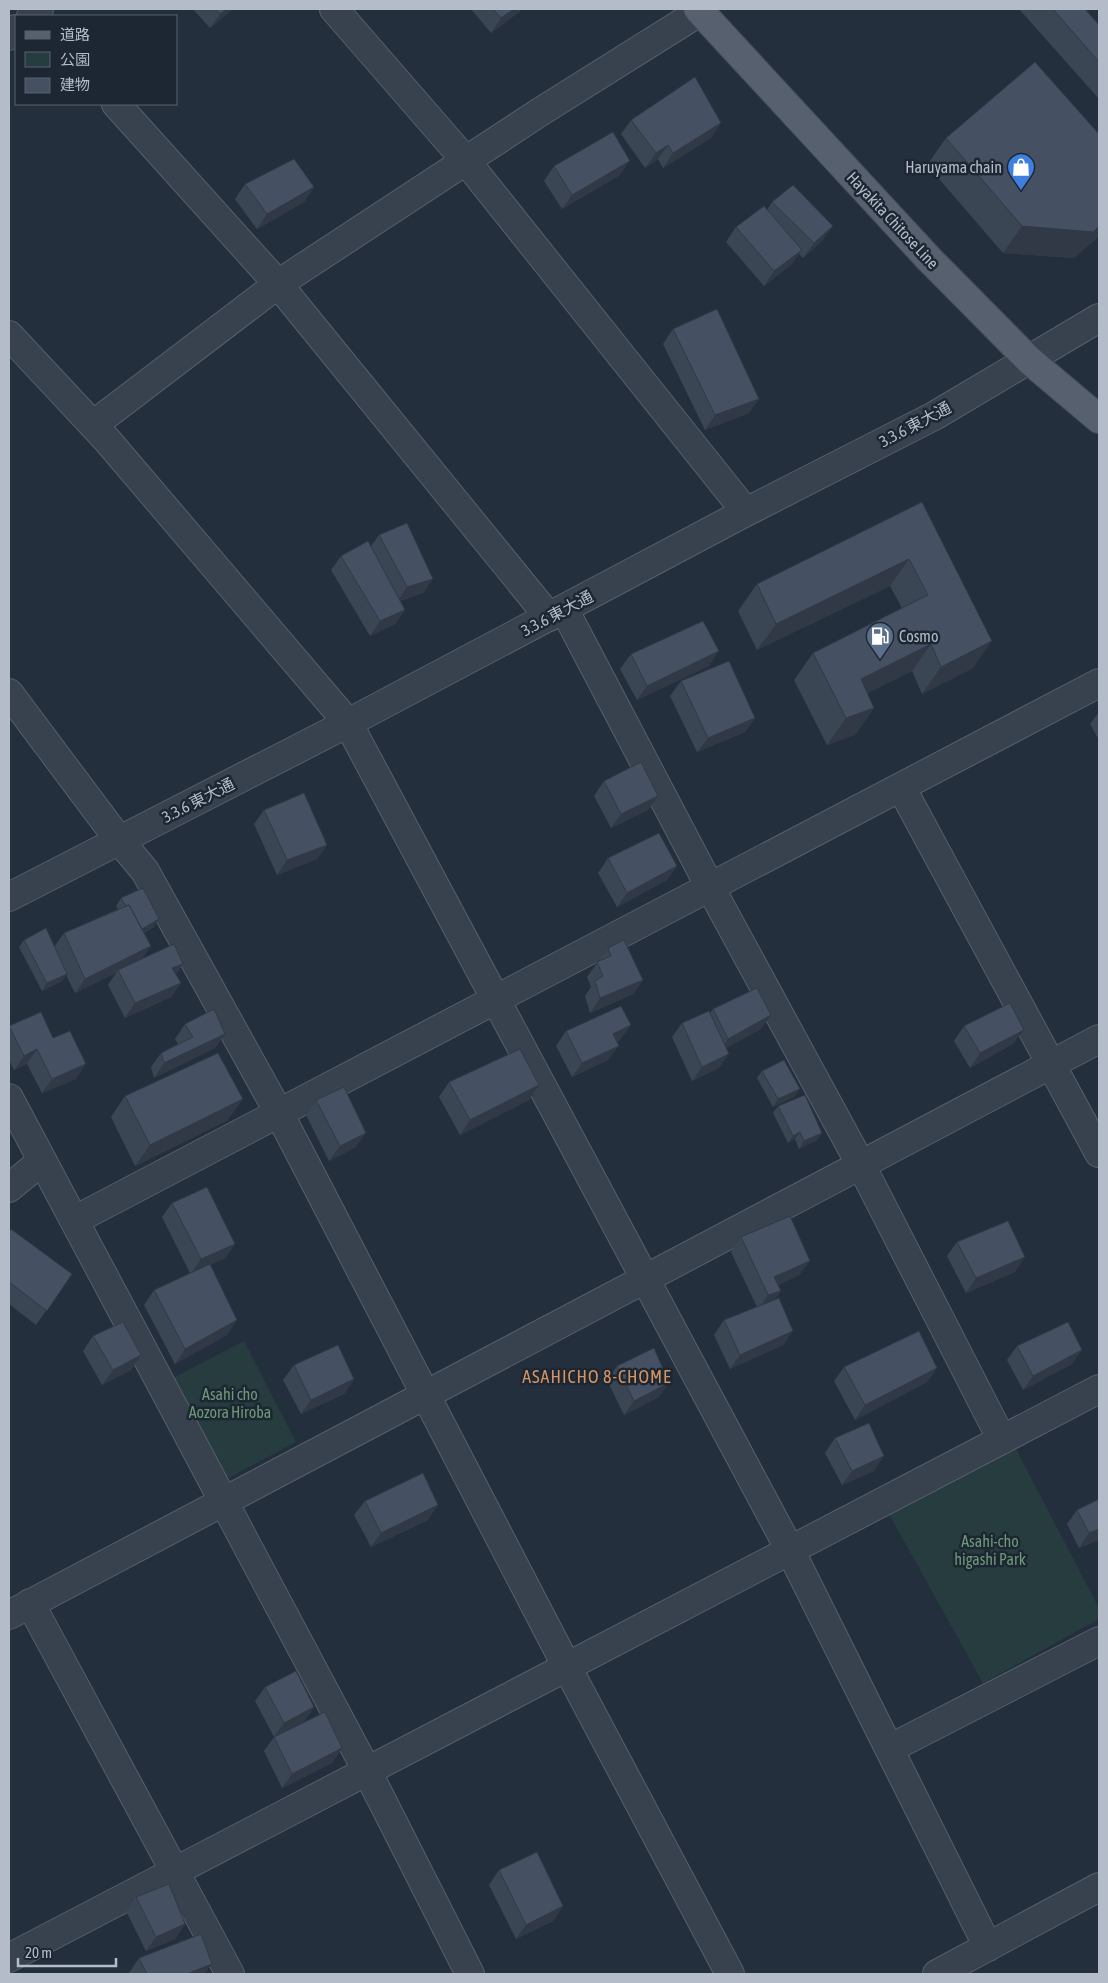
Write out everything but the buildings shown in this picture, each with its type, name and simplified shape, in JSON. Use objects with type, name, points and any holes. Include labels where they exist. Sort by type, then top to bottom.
[{"type":"main road","name":"Hayakita Chitose Line","points":[[699,10],[929,259],[1029,360],[1099,419]]},
{"type":"street","points":[[334,9],[466,161],[746,512]]},
{"type":"street","points":[[93,425],[278,284],[699,10]]},
{"type":"street","points":[[117,105],[278,284],[556,613],[710,887],[860,1165],[1002,1440]]},
{"type":"street","name":"3.3.6 東大通","points":[[9,897],[348,723],[746,512],[934,416],[1099,318]]},
{"type":"street","points":[[9,335],[93,425],[348,723],[790,1550],[988,1947]]},
{"type":"street","points":[[75,1220],[1099,683]]},
{"type":"street","points":[[9,693],[119,840],[145,871],[279,1113],[567,1667],[730,1974]]},
{"type":"street","points":[[902,787],[1099,1153]]},
{"type":"street","points":[[230,1974],[175,1871],[19,1609],[1099,1039]]},
{"type":"street","points":[[9,1098],[367,1771],[470,1974]]},
{"type":"street","points":[[9,1188],[42,1161]]},
{"type":"street","points":[[9,1958],[1099,1389]]},
{"type":"street","points":[[889,1749],[1099,1641]]},
{"type":"street","points":[[938,1974],[1099,1887]]},
{"type":"green space","name":"Asahi cho Aozora Hiroba","points":[[244,1341],[296,1442],[223,1481],[169,1380]]},
{"type":"green space","name":"Asahi-cho higashi Park","points":[[1016,1449],[1099,1608],[1099,1619],[983,1683],[889,1514]]},
{"type":"place","name":"Haruyama chain","points":[[1021,191]]},
{"type":"place","name":"Cosmo","points":[[880,660]]},
{"type":"district","name":"ASAHICHO 8-CHOME","points":[[597,1377]]}]
